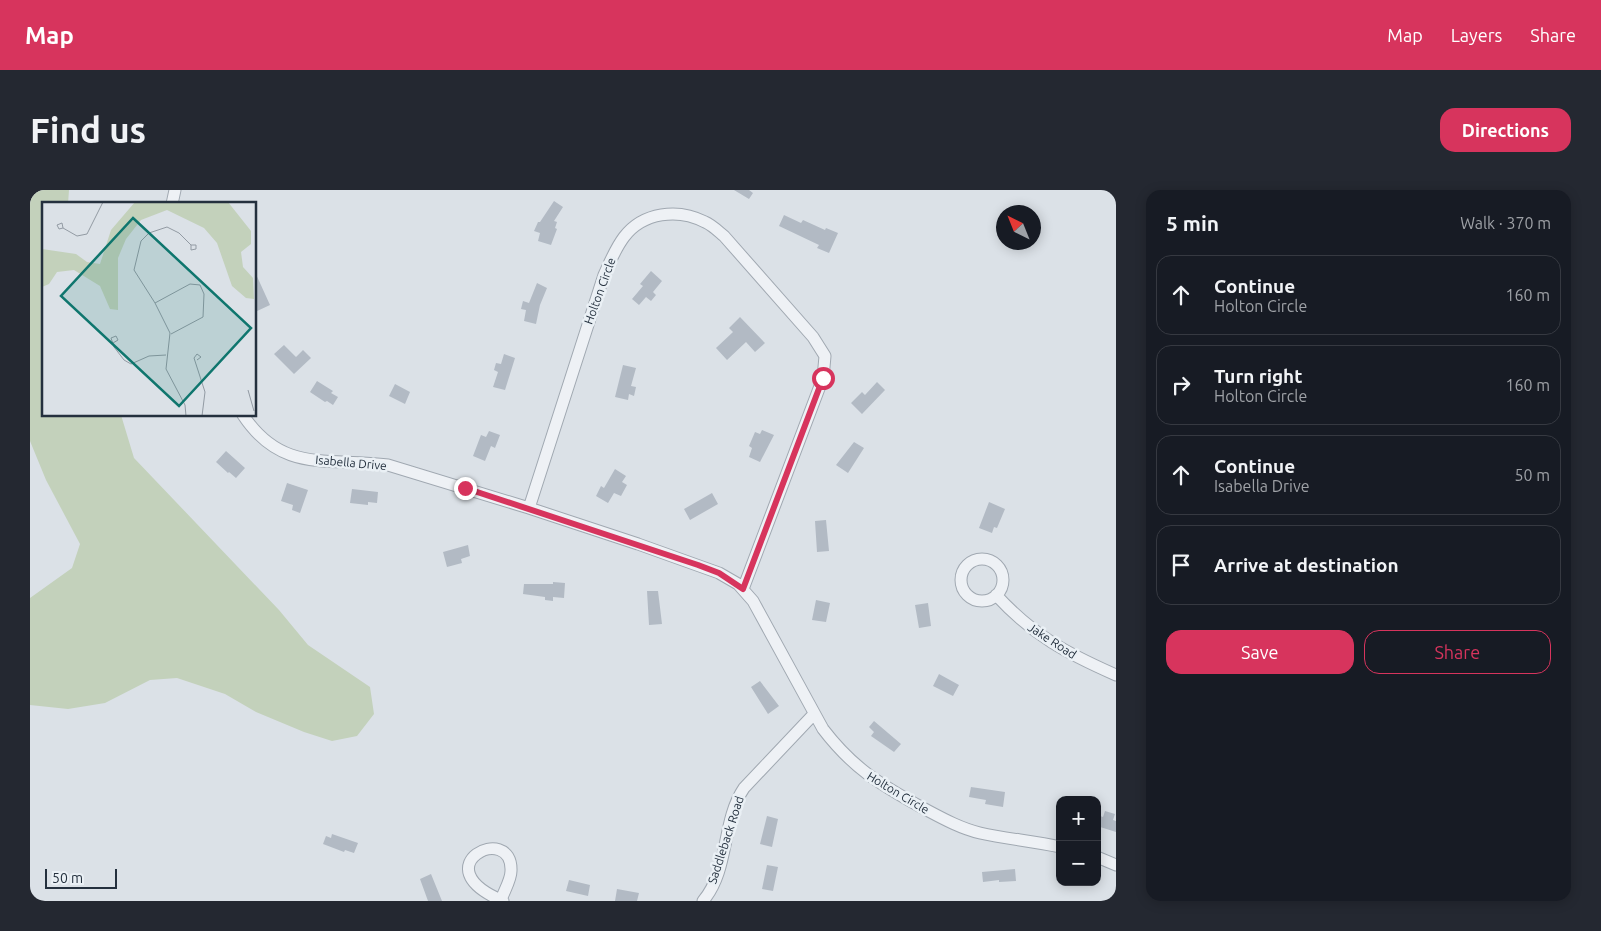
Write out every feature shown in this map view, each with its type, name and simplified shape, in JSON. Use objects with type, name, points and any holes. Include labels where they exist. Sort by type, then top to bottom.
[{"type":"street","name":"Holton Circle","points":[[743,589],[823,378],[826,356],[813,337],[724,236],[706,222],[685,214],[663,214],[642,221],[625,236],[613,254],[598,294],[528,508],[719,573],[743,589],[754,601],[814,714],[836,747],[852,763],[879,784],[958,826],[980,833],[1056,846]]},
{"type":"street","name":"Isabella Drive","points":[[245,416],[252,429],[269,444],[288,455],[310,460],[366,462],[388,465],[528,508]]},
{"type":"street","name":"Jake Road","points":[[996,596],[1014,615],[1038,635],[1071,655],[1116,676]]},
{"type":"street","name":"Saddleback Road","points":[[703,901],[719,871],[730,820],[737,798],[744,788],[814,714]]},
{"type":"street","points":[[494,849],[501,851],[510,861],[511,875],[502,901],[476,886],[469,874],[470,860],[481,850],[494,849]]},
{"type":"street","points":[[1101,859],[1116,865]]},
{"type":"green space","points":[[30,190],[69,190],[68,202],[42,202],[42,416],[121,416],[134,458],[279,610],[308,645],[370,687],[374,714],[357,736],[332,741],[304,732],[256,712],[225,694],[177,678],[150,680],[105,703],[68,709],[30,705],[30,598],[72,568],[80,544],[46,480],[30,441]]},
{"type":"building","points":[[734,190],[749,190],[753,193],[749,199]]},
{"type":"building","points":[[554,201],[563,207],[554,221],[557,222],[555,228],[557,229],[551,245],[538,241],[540,233],[534,231],[538,222],[540,222]]},
{"type":"building","points":[[784,215],[801,223],[803,220],[825,230],[826,228],[838,233],[829,253],[817,248],[819,245],[779,226]]},
{"type":"building","points":[[651,271],[662,281],[653,292],[656,295],[651,301],[646,297],[639,305],[632,299],[643,286],[640,284]]},
{"type":"building","points":[[256,274],[270,305],[256,312]]},
{"type":"building","points":[[537,283],[547,288],[540,305],[536,324],[524,321],[526,310],[521,309],[523,301],[529,303]]},
{"type":"building","points":[[740,317],[765,343],[755,352],[746,342],[727,360],[716,348],[733,332],[729,328]]},
{"type":"building","points":[[284,345],[296,357],[303,350],[311,358],[294,374],[274,354]]},
{"type":"building","points":[[504,354],[515,358],[505,390],[493,387],[498,372],[494,370],[496,363],[501,364]]},
{"type":"building","points":[[623,365],[636,368],[631,386],[636,387],[634,396],[629,394],[628,400],[615,397]]},
{"type":"building","points":[[317,381],[333,391],[331,393],[338,397],[333,405],[310,392]]},
{"type":"building","points":[[877,382],[885,390],[862,414],[851,403],[862,392],[865,395]]},
{"type":"building","points":[[395,384],[410,392],[405,404],[389,396]]},
{"type":"building","points":[[762,430],[774,435],[760,462],[749,457],[752,448],[749,446],[755,432],[760,434]]},
{"type":"building","points":[[489,431],[500,435],[495,448],[491,446],[485,461],[473,456],[481,435],[486,437]]},
{"type":"building","points":[[854,442],[864,448],[848,473],[836,465]]},
{"type":"building","points":[[226,451],[245,468],[236,478],[216,462]]},
{"type":"building","points":[[615,469],[626,476],[622,482],[627,485],[621,496],[614,493],[608,503],[596,496],[601,486],[604,488]]},
{"type":"building","points":[[287,483],[308,490],[300,513],[292,510],[293,505],[281,501]]},
{"type":"building","points":[[352,489],[378,492],[377,503],[368,502],[368,505],[350,503]]},
{"type":"building","points":[[712,493],[718,504],[690,520],[684,509]]},
{"type":"building","points":[[989,502],[1005,509],[997,528],[994,527],[992,533],[979,528]]},
{"type":"building","points":[[826,520],[829,551],[817,552],[815,521]]},
{"type":"building","points":[[468,545],[470,556],[461,559],[462,563],[447,567],[443,552]]},
{"type":"building","points":[[553,582],[565,583],[564,598],[553,597],[553,601],[545,600],[545,597],[523,594],[524,584],[553,584]]},
{"type":"building","points":[[647,591],[658,591],[662,624],[649,625]]},
{"type":"building","points":[[816,600],[830,603],[826,622],[812,620]]},
{"type":"building","points":[[928,603],[931,626],[919,628],[915,605]]},
{"type":"building","points":[[939,674],[959,685],[953,696],[933,686]]},
{"type":"building","points":[[760,681],[779,706],[768,714],[751,687]]},
{"type":"building","points":[[874,721],[901,744],[894,752],[871,736],[874,732],[869,727]]},
{"type":"building","points":[[971,787],[1005,792],[1003,807],[985,804],[986,800],[969,797]]},
{"type":"building","points":[[1105,811],[1115,814],[1113,820],[1116,821],[1116,832],[1101,827],[1101,816],[1103,817]]},
{"type":"building","points":[[767,816],[778,819],[772,847],[760,844]]},
{"type":"building","points":[[332,834],[358,843],[354,853],[345,850],[344,852],[323,844],[326,836],[331,838]]},
{"type":"building","points":[[767,865],[778,867],[773,891],[762,889]]},
{"type":"building","points":[[1015,869],[1016,881],[999,882],[999,880],[983,882],[982,872]]},
{"type":"building","points":[[431,874],[442,901],[428,901],[420,879]]},
{"type":"building","points":[[569,880],[590,885],[588,896],[566,891]]},
{"type":"building","points":[[617,889],[639,893],[637,901],[615,901]]},
{"type":"route","points":[[465,488],[698,565],[729,578],[743,589],[823,378]]}]
